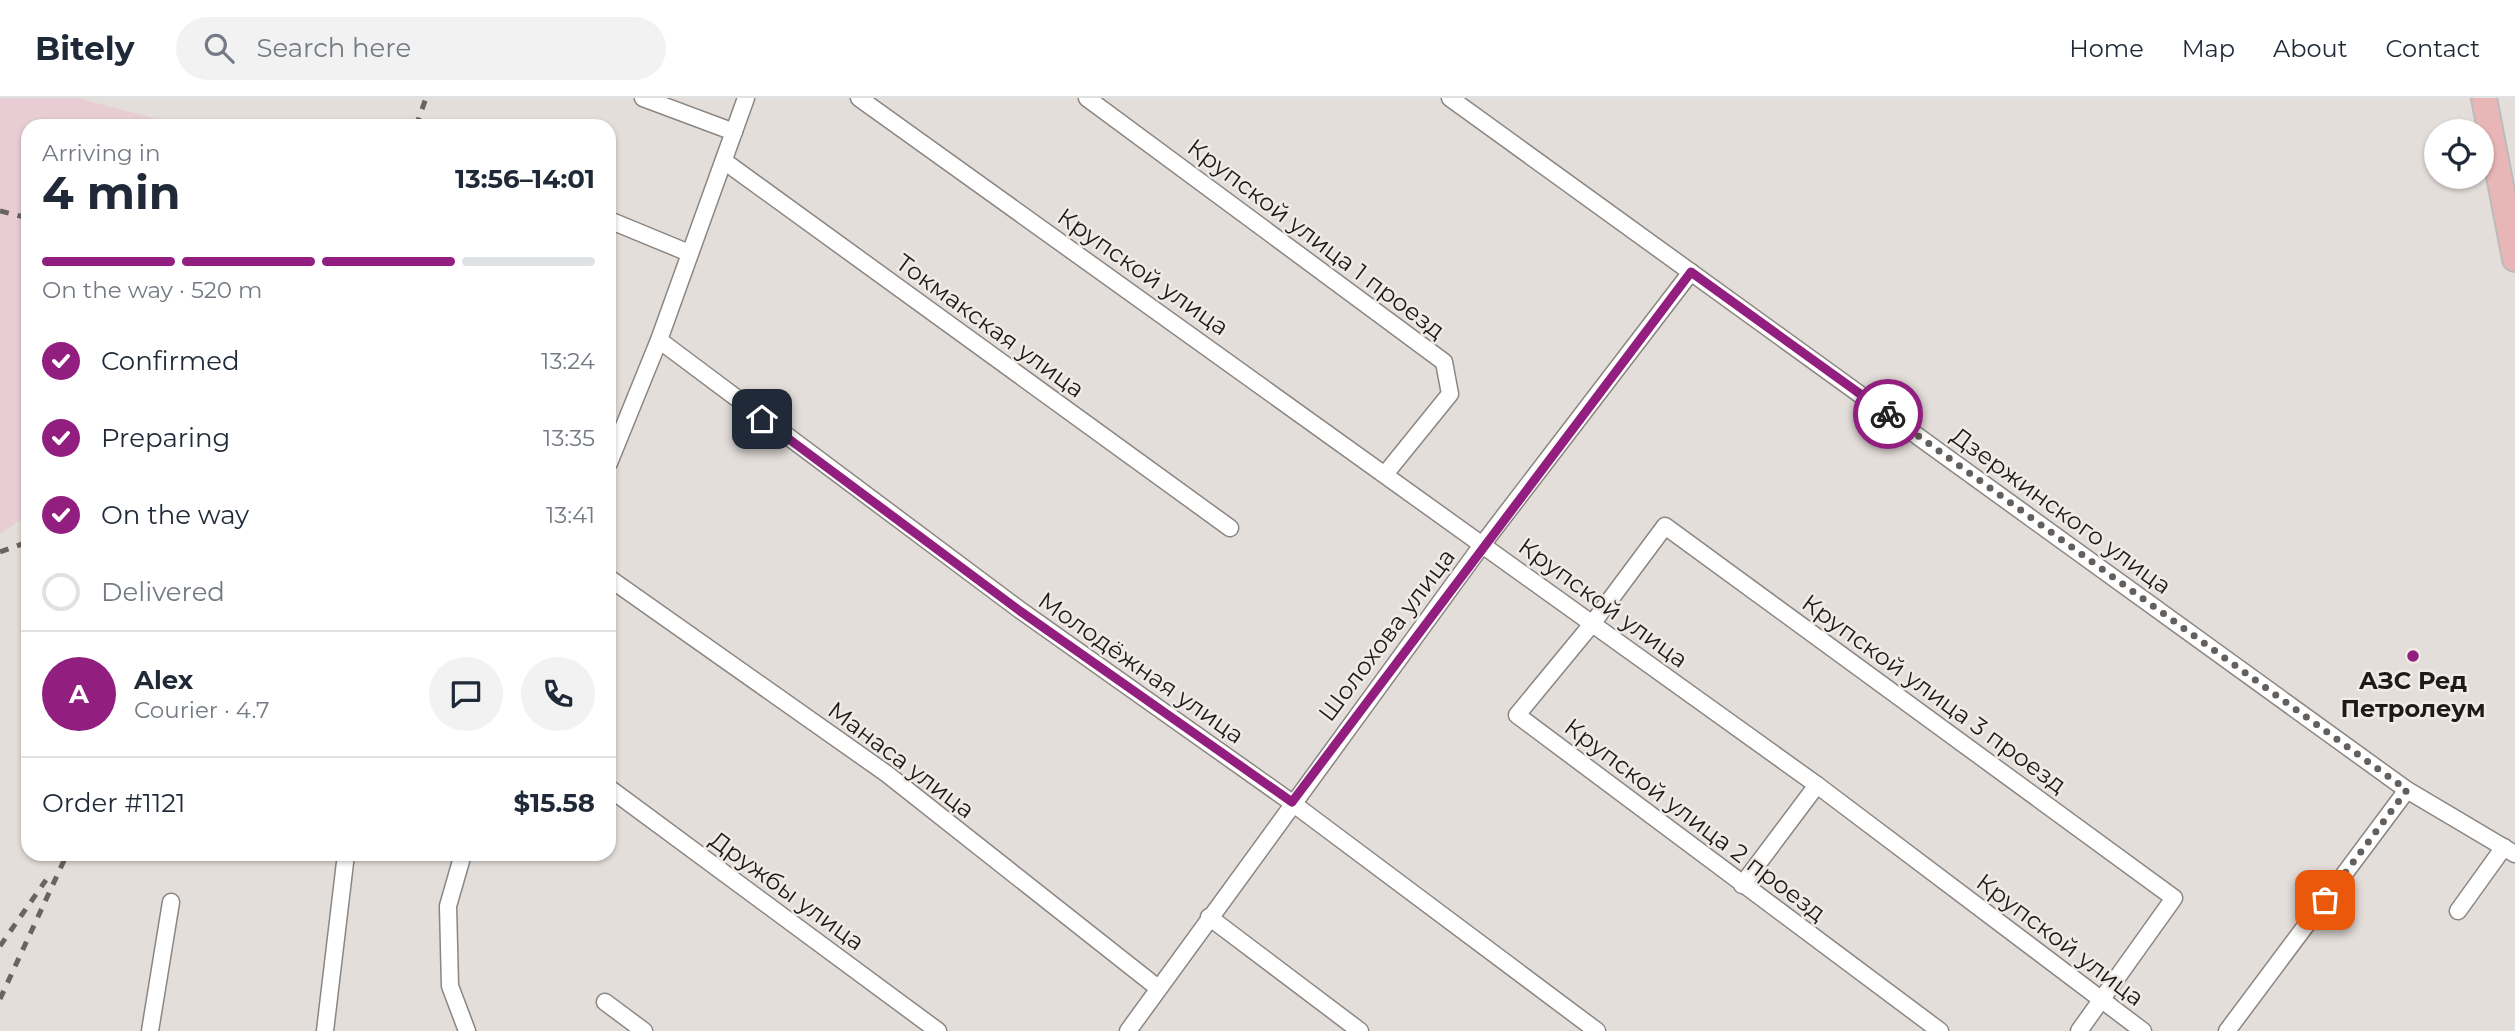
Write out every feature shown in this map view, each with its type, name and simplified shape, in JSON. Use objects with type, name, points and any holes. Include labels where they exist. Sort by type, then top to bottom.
[{"type":"main road","points":[[2484,98],[2515,259]]},
{"type":"street","points":[[642,98],[734,132]]},
{"type":"street","points":[[616,446],[659,340],[746,98]]},
{"type":"street","name":"Крупской улица","points":[[859,98],[1386,473],[1817,785],[2143,1031]]},
{"type":"street","name":"Крупской улица 1 проезд","points":[[1087,98],[1444,362],[1450,394],[1386,473]]},
{"type":"street","name":"Дзержинского улица","points":[[1450,98],[2407,790],[2509,850]]},
{"type":"street","name":"Токмакская улица","points":[[724,161],[1230,528]]},
{"type":"street","points":[[616,223],[689,253]]},
{"type":"street","name":"Шолохова улица","points":[[1128,1031],[1292,802],[1482,545],[1691,272]]},
{"type":"street","name":"Молодёжная улица","points":[[659,340],[1020,611],[1292,802],[1597,1031]]},
{"type":"street","name":"Крупской улица 3 проезд","points":[[1592,624],[1665,526],[2174,898],[2102,1000]]},
{"type":"street","name":"Манаса улица","points":[[616,583],[887,774],[1158,988]]},
{"type":"street","name":"Крупской улица 2 проезд","points":[[1592,624],[1517,715],[1940,1031]]},
{"type":"street","points":[[1742,885],[1817,785]]},
{"type":"street","points":[[2227,1031],[2407,790]]},
{"type":"street","name":"Дружбы улица","points":[[616,793],[938,1031]]},
{"type":"street","points":[[2458,911],[2509,850]]},
{"type":"street","points":[[325,1031],[345,861]]},
{"type":"street","points":[[461,861],[448,906],[450,986],[467,1031]]},
{"type":"street","points":[[150,1031],[171,902]]},
{"type":"street","points":[[1209,917],[1360,1031]]},
{"type":"street","points":[[2079,1031],[2102,1000]]},
{"type":"street","points":[[605,1002],[644,1031]]},
{"type":"shaded area","points":[[0,98],[78,98],[157,119],[21,119],[21,520],[0,534]]},
{"type":"railway","points":[[418,119],[426,98]]},
{"type":"railway","points":[[0,211],[21,216]]},
{"type":"railway","points":[[0,552],[21,544]]},
{"type":"railway","points":[[0,999],[64,861]]},
{"type":"railway","points":[[0,946],[46,880]]},
{"type":"way so far","points":[[1888,414],[2407,790],[2325,900]]},
{"type":"place","name":"АЗС Ред Петролеум","points":[[2413,656]]},
{"type":"route","points":[[762,419],[1020,611],[1292,802],[1482,545],[1691,272],[1888,414]]}]
